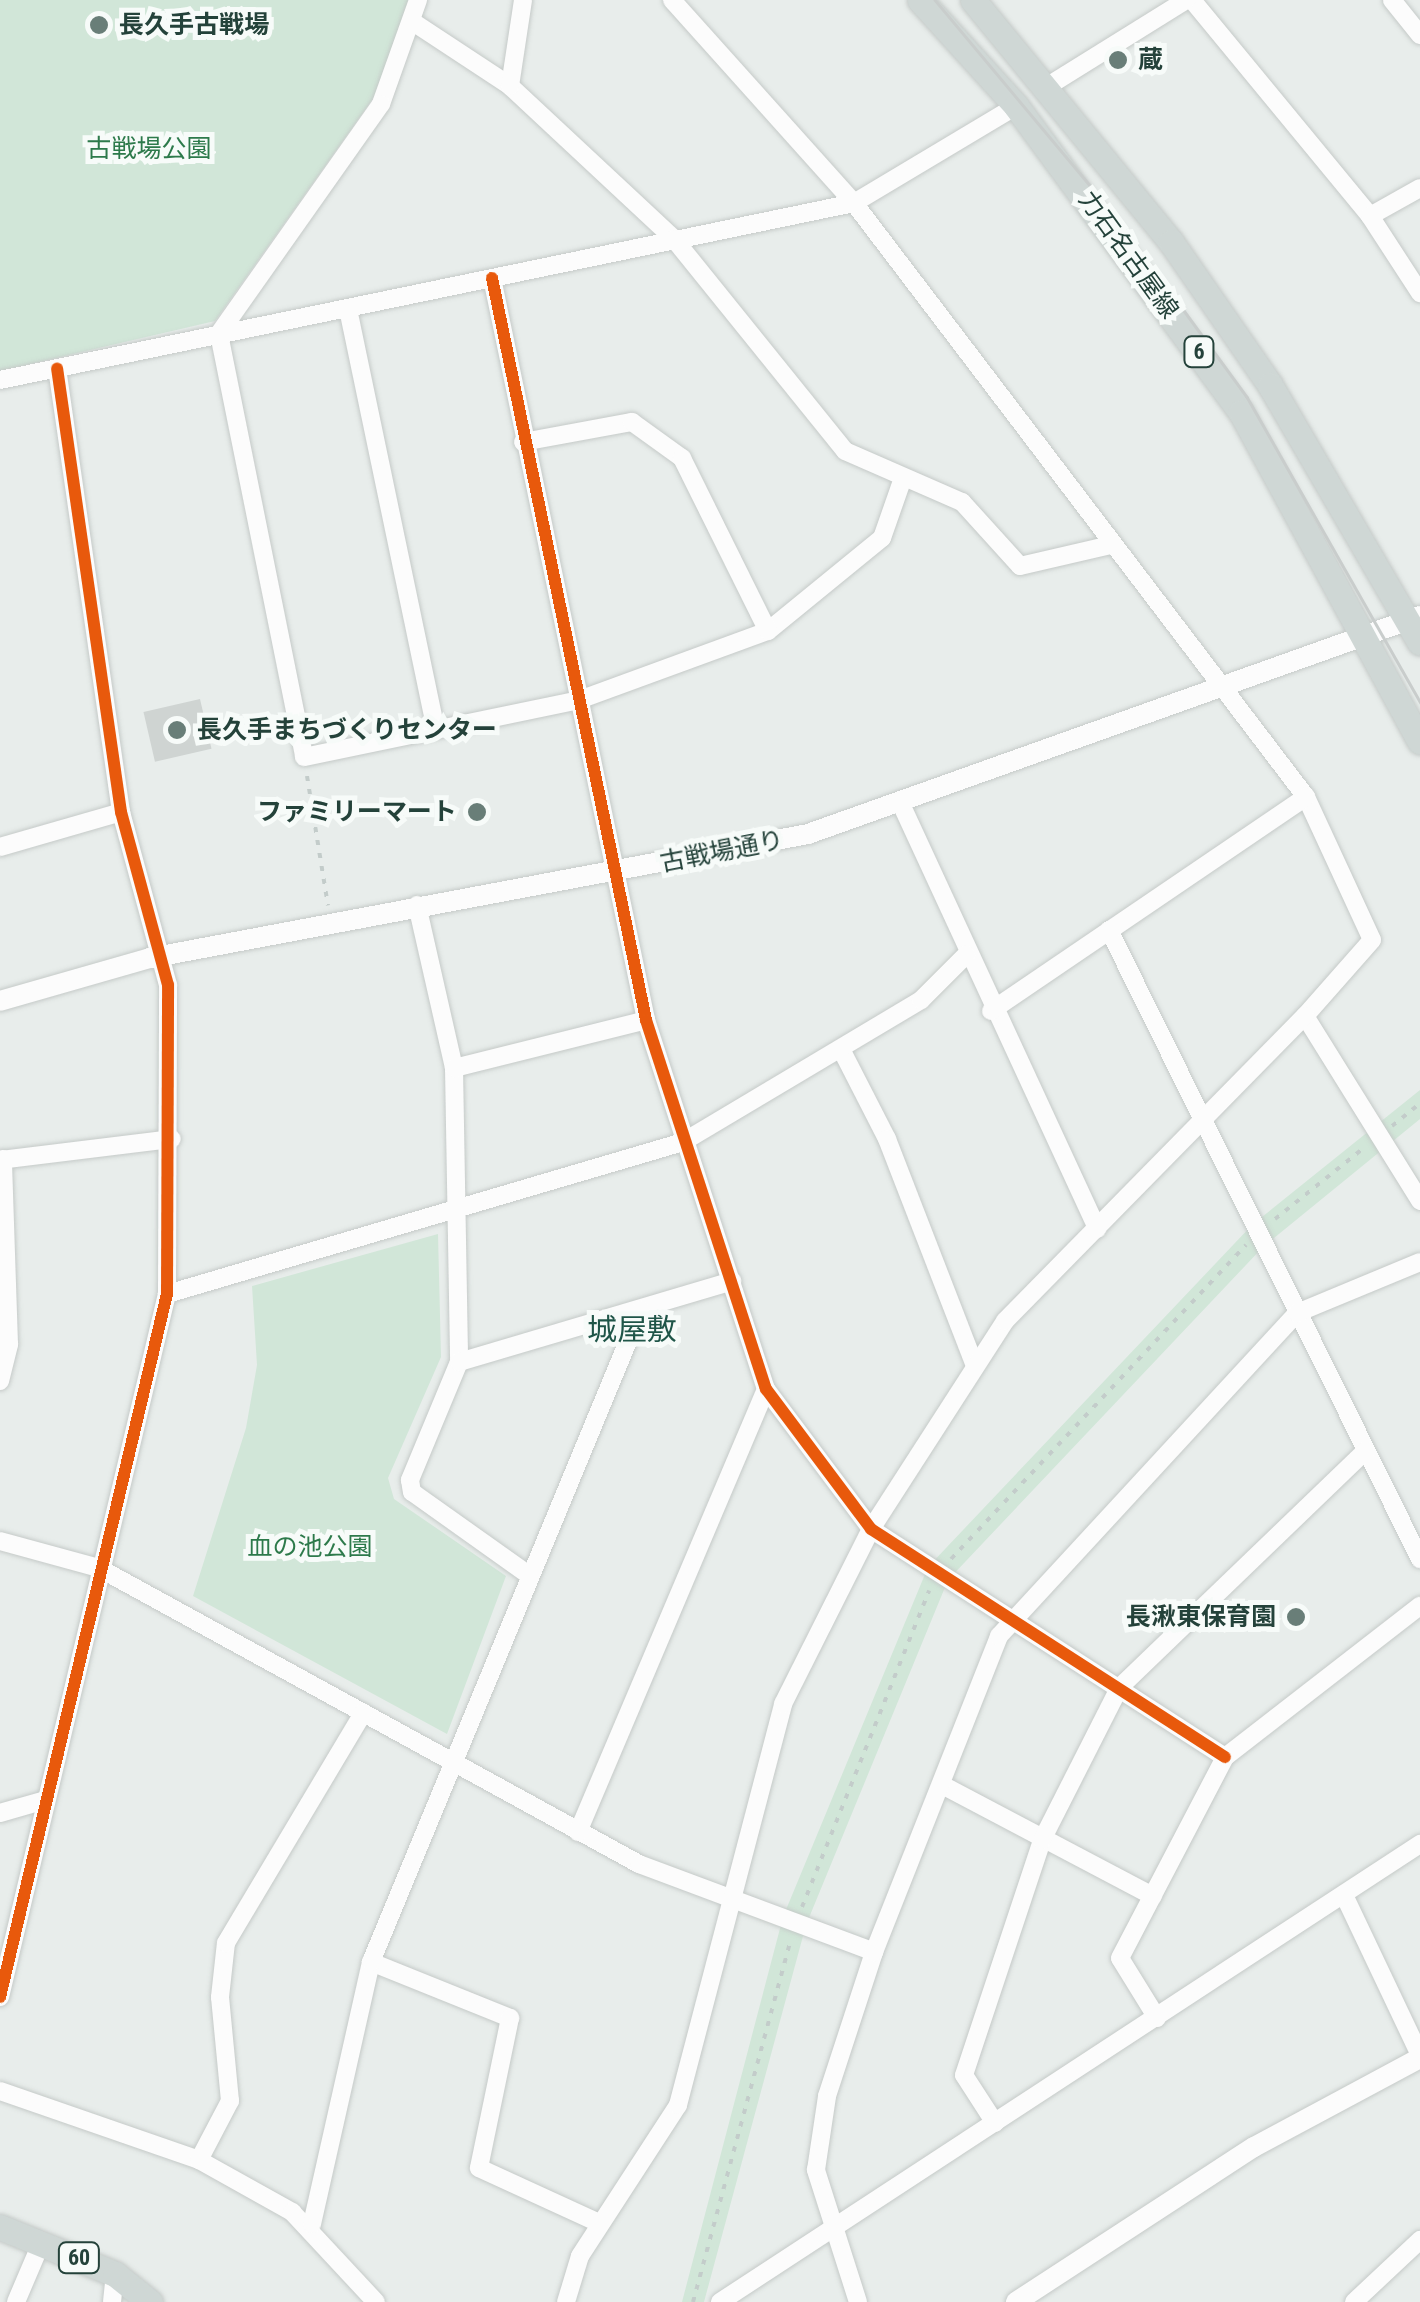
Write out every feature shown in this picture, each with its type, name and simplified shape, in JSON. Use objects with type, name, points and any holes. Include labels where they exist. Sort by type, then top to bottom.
[{"type":"main road","name":"力石名古屋線","points":[[920,0],[1016,106],[1241,412],[1368,635],[1420,742]]},
{"type":"main road","name":"力石名古屋線","points":[[972,0],[1048,86],[1270,386],[1416,627]]},
{"type":"main road","name":"60","points":[[0,2227],[115,2274],[150,2302]]},
{"type":"street","points":[[418,0],[414,22],[381,104],[219,334],[304,757],[436,726],[579,700],[768,631],[882,538],[903,478]]},
{"type":"street","points":[[510,86],[523,0]]},
{"type":"street","points":[[566,2302],[599,2222],[678,2105],[783,1704],[871,1529],[1005,1321],[1305,1016],[1372,940],[1306,797],[1225,687],[1110,546],[854,203],[672,0]]},
{"type":"street","points":[[1048,86],[1189,0],[1370,216],[1420,293]]},
{"type":"street","points":[[1392,0],[1420,35]]},
{"type":"street","points":[[414,22],[510,86],[674,239],[834,442],[903,478],[962,502],[1031,570],[1110,546]]},
{"type":"street","points":[[0,380],[854,203],[1016,106]]},
{"type":"street","points":[[1370,216],[1420,188]]},
{"type":"street","points":[[492,278],[646,1020],[766,1389],[871,1529],[1225,1757]]},
{"type":"street","points":[[348,309],[436,726]]},
{"type":"street","points":[[0,1997],[42,1801],[167,1294],[172,1140],[162,956],[121,812],[57,369]]},
{"type":"street","points":[[523,442],[632,422],[682,458],[768,631]]},
{"type":"street","name":"古戦場通り","points":[[0,1001],[162,956],[331,921],[775,842],[901,804],[1368,635],[1416,627]]},
{"type":"street","points":[[991,1011],[1306,797]]},
{"type":"street","points":[[901,804],[991,1011],[1098,1230]]},
{"type":"street","points":[[0,847],[121,812]]},
{"type":"street","points":[[417,905],[454,1068],[459,1362],[412,1492],[526,1572]]},
{"type":"street","points":[[1109,930],[1420,1559]]},
{"type":"street","points":[[167,1294],[457,1214],[683,1142],[921,1000],[966,954]]},
{"type":"street","points":[[1305,1016],[1420,1202]]},
{"type":"street","points":[[454,1068],[646,1020]]},
{"type":"street","points":[[841,1048],[887,1139],[975,1366]]},
{"type":"street","points":[[0,1381],[10,1344],[2,1159],[172,1140]]},
{"type":"street","points":[[858,2302],[832,2232],[816,2170],[818,2137],[874,1952],[1011,1619],[1297,1313],[1420,1262]]},
{"type":"street","points":[[459,1362],[732,1281]]},
{"type":"street","points":[[312,2224],[370,1962],[526,1572],[640,1310]]},
{"type":"street","points":[[578,1832],[766,1389]]},
{"type":"street","points":[[995,2124],[964,2074],[1042,1840],[1118,1688],[1365,1451]]},
{"type":"street","points":[[0,1541],[99,1568],[578,1832],[730,1900],[874,1952]]},
{"type":"street","points":[[1157,2018],[1120,1958],[1225,1757],[1420,1606]]},
{"type":"street","points":[[199,2160],[230,2101],[220,1997],[226,1943],[362,1714]]},
{"type":"street","points":[[944,1786],[1153,1896]]},
{"type":"street","points":[[0,1812],[42,1801]]},
{"type":"street","points":[[720,2302],[1420,1844]]},
{"type":"street","points":[[1016,2302],[1254,2147],[1420,2057],[1344,1895]]},
{"type":"street","points":[[370,1962],[510,2018],[478,2168],[599,2222]]},
{"type":"street","points":[[0,2091],[199,2160],[312,2224],[376,2302]]},
{"type":"street","points":[[1354,2302],[1420,2240]]},
{"type":"street","points":[[16,2302],[42,2241]]},
{"type":"street","points":[[112,2302],[115,2274]]},
{"type":"path","points":[[304,757],[331,921]]},
{"type":"green space","name":"古戦場公園","points":[[0,0],[410,0],[374,97],[215,321],[0,371]]},
{"type":"green space","points":[[1420,1090],[1420,1119],[1263,1247],[948,1580],[806,1925],[704,2302],[682,2302],[783,1917],[928,1567],[1252,1225]]},
{"type":"green space","name":"血の池公園","points":[[438,1234],[441,1357],[388,1478],[394,1499],[506,1576],[447,1734],[193,1596],[246,1428],[257,1365],[252,1286]]},
{"type":"building","name":"長久手まちづくりセンター","points":[[200,699],[211,749],[155,762],[143,712]]},
{"type":"tram line","points":[[935,0],[1110,209],[1247,397],[1420,702]]},
{"type":"cycle path","points":[[492,278],[646,1020],[766,1389],[871,1529],[1225,1757]]},
{"type":"cycle path","points":[[0,1997],[167,1294],[168,985],[121,812],[57,369]]},
{"type":"place","name":"長久手古戦場","points":[[99,25]]},
{"type":"place","name":"蔵","points":[[1118,60]]},
{"type":"place","name":"長久手まちづくりセンター","points":[[177,730]]},
{"type":"place","name":"ファミリーマート","points":[[477,812]]},
{"type":"place","name":"長湫東保育園","points":[[1296,1617]]},
{"type":"district","name":"城屋敷","points":[[632,1330]]}]
